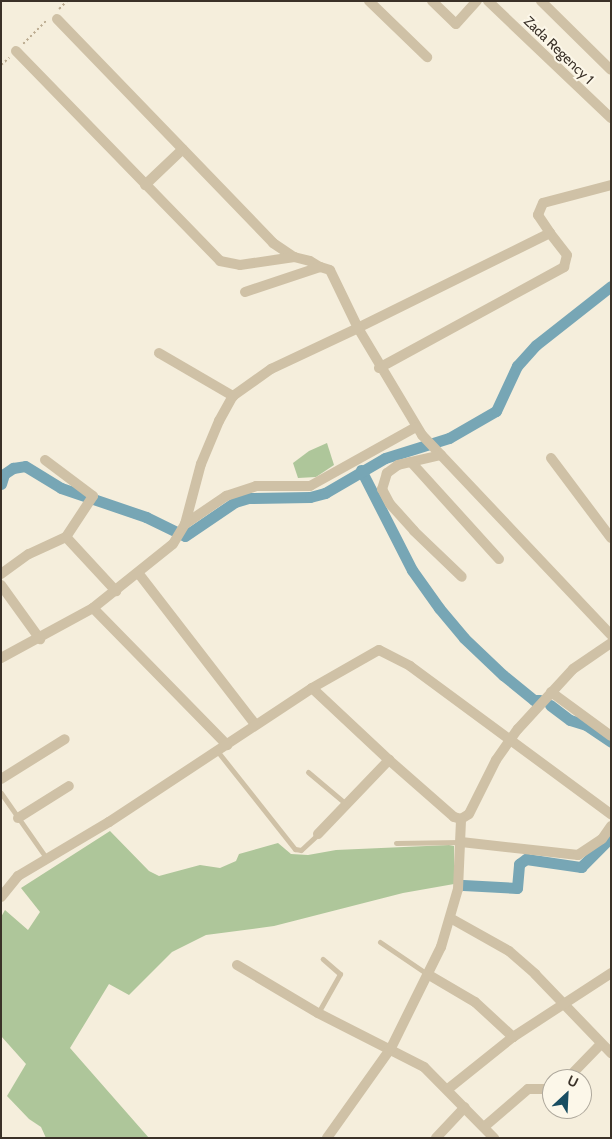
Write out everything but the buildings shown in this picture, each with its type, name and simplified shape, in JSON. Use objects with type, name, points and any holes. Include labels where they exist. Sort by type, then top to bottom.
[{"type":"street","points":[[369,1],[427,57]]},
{"type":"street","points":[[432,1],[456,24],[477,1]]},
{"type":"street","name":"Zada Regency 1","points":[[488,1],[611,118]]},
{"type":"street","points":[[540,1],[611,70]]},
{"type":"street","points":[[53,18],[273,243],[294,258]]},
{"type":"street","points":[[16,51],[220,261],[240,265],[294,258],[310,261],[330,270],[335,276],[358,328],[379,368],[419,431],[611,635]]},
{"type":"street","points":[[145,185],[183,149]]},
{"type":"street","points":[[379,368],[564,266],[568,255],[538,215],[542,203],[611,185]]},
{"type":"street","points":[[182,529],[201,464],[219,421],[234,396],[271,369],[550,233]]},
{"type":"street","points":[[245,292],[320,267]]},
{"type":"street","points":[[159,354],[234,396]]},
{"type":"street","points":[[1,658],[40,639],[93,608],[139,574],[182,529],[226,496],[256,486],[310,486],[419,431]]},
{"type":"street","points":[[441,454],[398,465],[387,473],[382,489],[390,504],[414,531],[462,577]]},
{"type":"street","points":[[551,458],[611,538]]},
{"type":"street","points":[[1,574],[29,554],[66,537],[91,500],[45,460]]},
{"type":"street","points":[[411,462],[499,559]]},
{"type":"street","points":[[66,537],[116,591]]},
{"type":"street","points":[[139,574],[255,724]]},
{"type":"street","points":[[1,585],[40,639]]},
{"type":"street","points":[[93,608],[222,748]]},
{"type":"street","points":[[461,819],[469,814],[508,742],[573,669],[611,643]]},
{"type":"street","points":[[1,897],[18,876],[222,748],[255,724],[371,653],[386,651],[508,742],[611,814]]},
{"type":"street","points":[[312,688],[389,760],[454,816],[461,819]]},
{"type":"street","points":[[551,692],[611,736]]},
{"type":"street","points":[[1,779],[65,739]]},
{"type":"street","points":[[318,834],[389,760]]},
{"type":"street","points":[[18,818],[69,786]]},
{"type":"street","points":[[327,1138],[391,1048],[429,975],[452,919],[458,889],[461,819]]},
{"type":"street","points":[[461,842],[578,855],[602,839],[611,826]]},
{"type":"street","points":[[452,919],[509,951],[535,974],[600,1045],[611,1053]]},
{"type":"street","points":[[237,965],[318,1013],[391,1048],[424,1068],[448,1089],[494,1138]]},
{"type":"street","points":[[448,1089],[513,1038],[611,973]]},
{"type":"street","points":[[429,975],[475,1002],[513,1038]]},
{"type":"street","points":[[577,1069],[600,1045]]},
{"type":"street","points":[[484,1127],[528,1089],[542,1089]]},
{"type":"street","points":[[436,1138],[465,1107]]},
{"type":"lane","points":[[222,748],[295,849],[301,850],[318,834]]},
{"type":"lane","points":[[308,772],[346,805]]},
{"type":"lane","points":[[1,793],[47,859]]},
{"type":"lane","points":[[396,842],[461,842]]},
{"type":"lane","points":[[380,942],[429,975]]},
{"type":"lane","points":[[318,1013],[340,974],[323,959]]},
{"type":"path","points":[[16,51],[53,18],[67,1]]},
{"type":"green space","points":[[327,443],[334,465],[316,477],[298,478],[293,463],[309,451]]},
{"type":"green space","points":[[110,831],[149,871],[159,876],[200,865],[220,868],[236,861],[239,854],[278,843],[291,854],[308,855],[336,850],[449,845],[454,846],[454,884],[403,893],[274,926],[206,935],[172,952],[129,995],[109,984],[70,1048],[149,1138],[46,1138],[41,1127],[29,1119],[7,1096],[26,1064],[1,1036],[1,917],[5,910],[28,930],[40,912],[21,888]]},
{"type":"waterway","points":[[1,484],[4,474],[13,468],[25,466],[61,488],[146,517],[185,536],[235,502],[248,498],[310,497],[325,493],[385,458],[449,438],[496,411],[517,366],[536,345],[611,286]]},
{"type":"waterway","points":[[361,470],[412,570],[439,608],[464,638],[503,675],[534,700],[540,700]]},
{"type":"waterway","points":[[550,705],[570,720],[586,725],[611,742]]},
{"type":"waterway","points":[[463,885],[517,888],[519,864],[526,859],[581,867],[611,837]]}]
